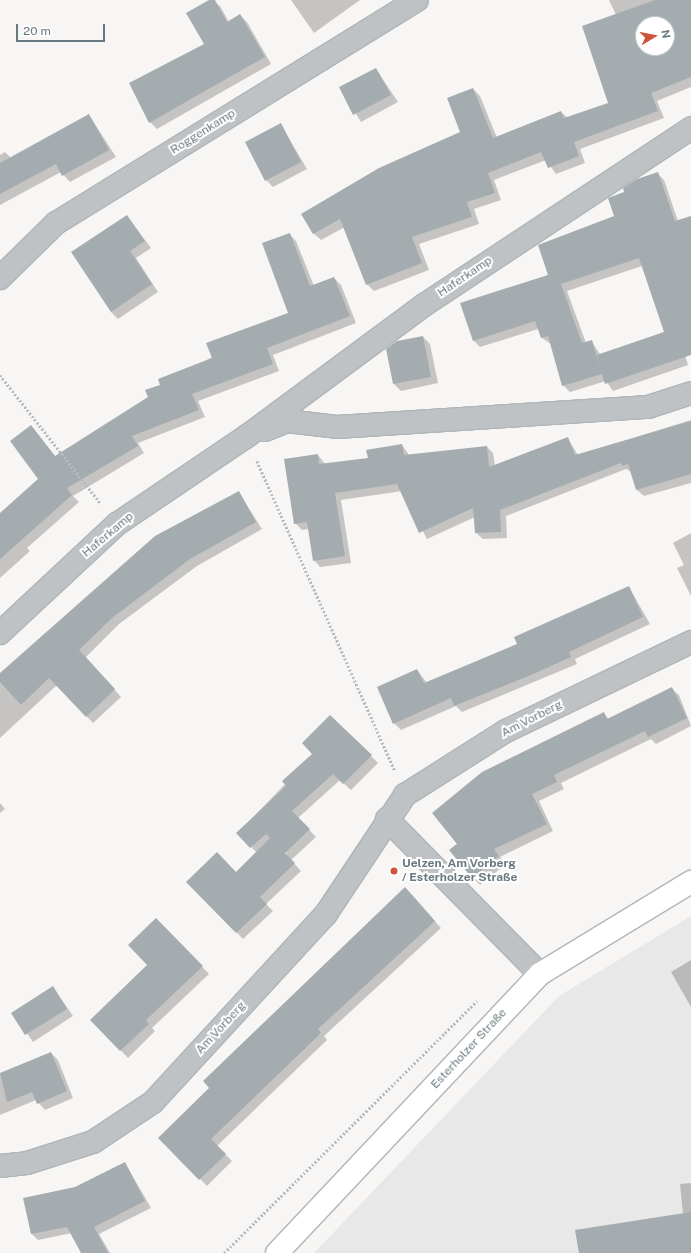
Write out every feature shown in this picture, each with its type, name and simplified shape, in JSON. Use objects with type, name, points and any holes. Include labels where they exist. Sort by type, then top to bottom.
[{"type":"main road","name":"Esterholzer Straße","points":[[277,1253],[540,974],[691,882]]},
{"type":"street","name":"Roggenkamp","points":[[0,278],[56,223],[417,0]]},
{"type":"street","name":"Haferkamp","points":[[0,633],[117,524],[247,436],[424,305],[691,128]]},
{"type":"street","name":"Haferkamp","points":[[247,436],[286,421],[337,427],[640,407],[691,393]]},
{"type":"street","name":"Am Vorberg","points":[[0,1166],[27,1162],[93,1142],[153,1102],[326,914],[387,819],[406,795],[506,731],[691,642]]},
{"type":"street","points":[[387,819],[540,974]]},
{"type":"path","points":[[0,376],[117,524]]},
{"type":"path","points":[[247,436],[406,795]]},
{"type":"path","points":[[224,1253],[472,1003],[486,997]]},
{"type":"shaded area","points":[[691,916],[691,1253],[314,1253],[559,996]]},
{"type":"building","points":[[209,0],[215,0],[227,22],[240,14],[265,57],[149,123],[129,83],[204,44],[186,13]]},
{"type":"building","points":[[655,0],[691,0],[691,77],[651,93],[658,111],[574,142],[579,156],[548,168],[541,152],[488,173],[495,193],[467,202],[472,217],[412,237],[422,263],[366,285],[340,219],[313,234],[301,214],[379,168],[460,132],[447,98],[473,88],[493,138],[561,111],[564,118],[608,103],[582,26]]},
{"type":"building","points":[[376,68],[391,95],[353,115],[339,87]]},
{"type":"building","points":[[89,114],[109,150],[62,176],[56,164],[0,194],[0,163]]},
{"type":"building","points":[[281,123],[301,162],[265,181],[245,142]]},
{"type":"building","points":[[658,172],[675,221],[691,216],[691,355],[605,384],[602,374],[562,386],[548,336],[541,338],[535,321],[473,341],[460,303],[548,275],[538,245],[614,216],[608,198],[624,192],[623,188],[637,179]],"holes":[[[639,258],[664,332],[597,355],[601,370],[592,340],[582,343],[561,284]]]},
{"type":"building","points":[[127,215],[145,241],[130,251],[152,284],[111,312],[71,252]]},
{"type":"building","points":[[290,233],[310,286],[334,277],[350,316],[267,348],[273,364],[192,394],[199,410],[132,436],[138,446],[67,488],[72,495],[0,559],[0,513],[38,479],[10,441],[31,425],[55,456],[148,397],[145,390],[160,385],[158,379],[212,358],[206,343],[288,313],[262,243]]},
{"type":"building","points":[[423,336],[431,377],[393,384],[386,349],[397,341]]},
{"type":"building","points":[[691,421],[691,474],[636,490],[628,464],[622,466],[621,463],[500,510],[501,532],[475,533],[473,508],[419,533],[397,484],[335,493],[345,556],[313,561],[307,522],[294,524],[284,459],[318,454],[319,464],[368,458],[366,450],[402,444],[404,455],[487,446],[489,467],[568,437],[575,455]]},
{"type":"building","points":[[239,491],[256,522],[190,559],[112,618],[79,650],[115,689],[86,717],[49,678],[21,705],[0,682],[0,673],[155,536]]},
{"type":"building","points":[[629,586],[643,617],[569,652],[571,657],[531,675],[454,706],[451,698],[393,724],[377,687],[417,669],[424,683],[517,644],[514,637]]},
{"type":"building","points":[[672,687],[687,718],[648,737],[645,731],[554,775],[557,782],[532,794],[547,824],[494,849],[499,856],[472,878],[449,850],[457,844],[432,813],[482,772],[604,712],[607,719]]},
{"type":"building","points":[[330,715],[372,755],[343,784],[333,774],[292,811],[310,829],[285,853],[295,863],[260,897],[267,904],[236,933],[186,882],[217,852],[236,872],[270,838],[266,834],[250,848],[236,833],[286,786],[282,781],[312,754],[302,743]]},
{"type":"building","points":[[405,887],[435,921],[318,1029],[321,1033],[211,1139],[226,1154],[199,1180],[158,1138],[209,1088],[203,1081]]},
{"type":"building","points":[[156,918],[203,966],[146,1020],[149,1024],[120,1051],[90,1020],[147,965],[128,945]]},
{"type":"building","points":[[53,986],[67,1009],[25,1035],[11,1013]]},
{"type":"building","points":[[51,1052],[67,1091],[37,1104],[32,1092],[7,1102],[0,1073]]},
{"type":"building","points":[[125,1162],[145,1201],[94,1227],[108,1253],[81,1253],[67,1227],[31,1234],[23,1198],[75,1187]]},
{"type":"building","points":[[691,1212],[691,1253],[579,1253],[575,1230]]},
{"type":"place","name":"Uelzen, Am Vorberg / Esterholzer Straße","points":[[394,871]]}]
